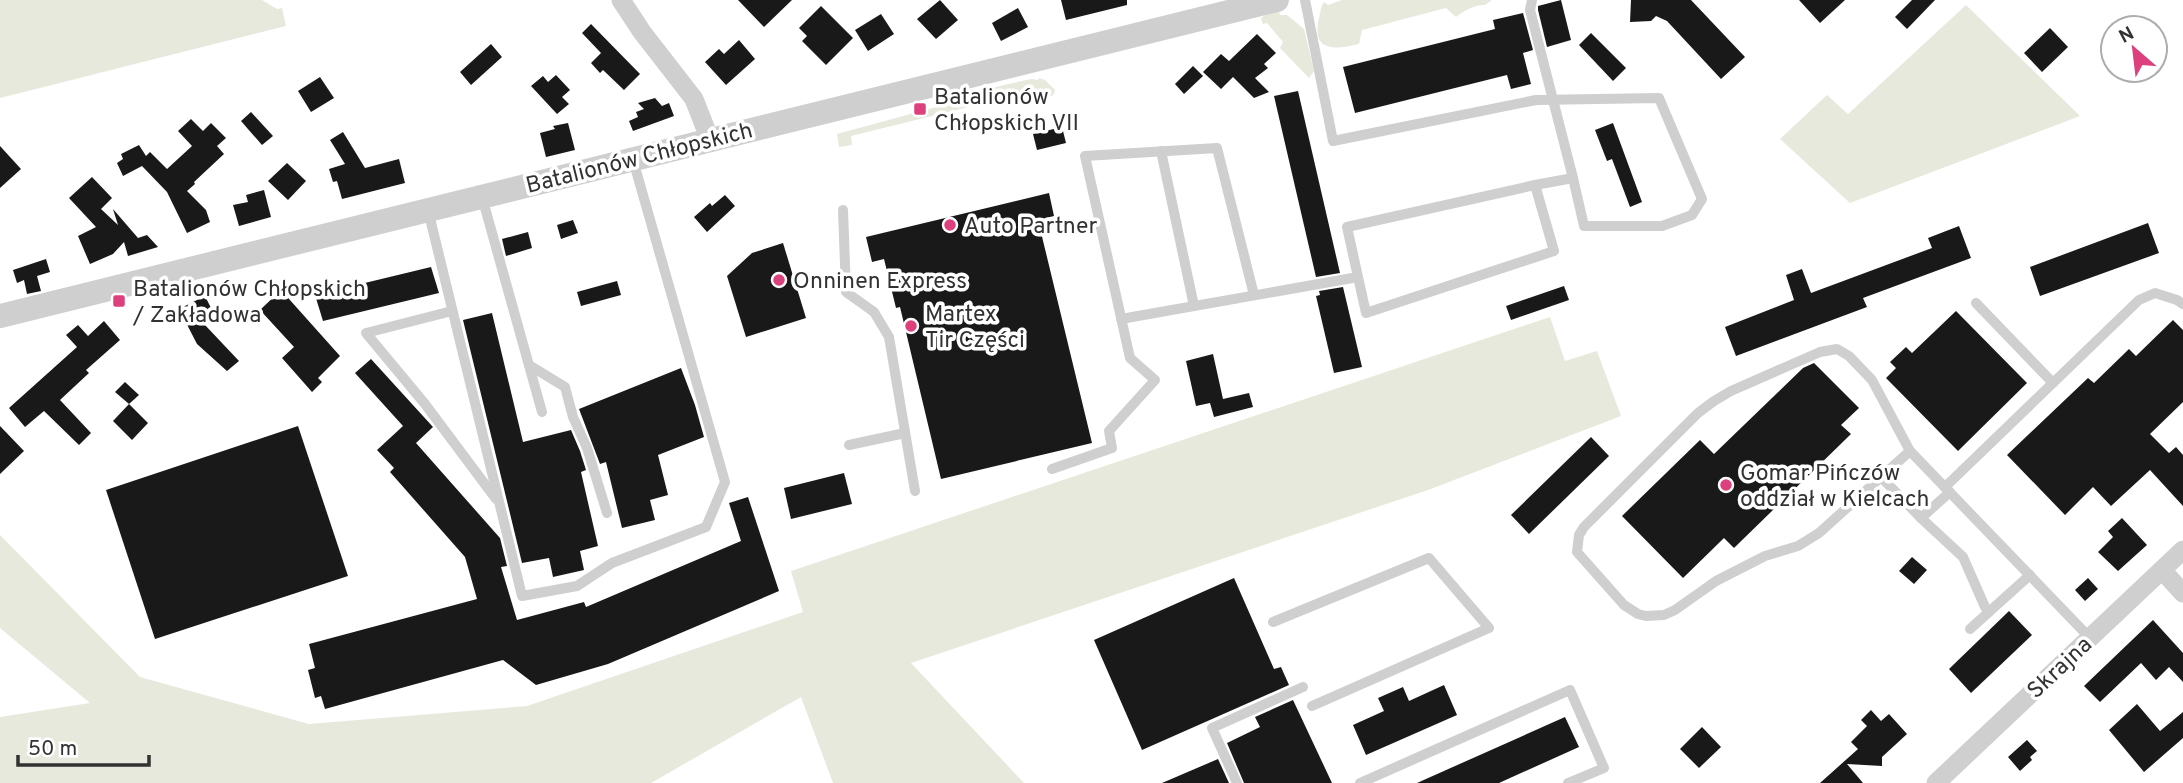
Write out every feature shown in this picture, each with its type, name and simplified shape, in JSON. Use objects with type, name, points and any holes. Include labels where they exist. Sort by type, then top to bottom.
[{"type":"street","points":[[621,0],[633,20],[694,99],[710,140]]},
{"type":"street","name":"Batalionów Chłopskich","points":[[0,316],[1277,0]]},
{"type":"street","name":"Skrajna","points":[[1936,783],[2183,550]]},
{"type":"street","points":[[2162,570],[2183,593]]},
{"type":"lane","points":[[1305,0],[1334,141],[1552,98],[1660,98],[1702,199],[1692,215],[1662,226],[1584,226],[1573,178],[1552,98],[1530,10],[1532,0]]},
{"type":"lane","points":[[1052,468],[1112,448],[1109,431],[1155,380],[1130,358],[1084,156],[1217,148],[1254,295]]},
{"type":"lane","points":[[1161,151],[1194,306]]},
{"type":"lane","points":[[427,210],[522,596],[577,586],[612,563],[706,527],[725,482],[632,159]]},
{"type":"lane","points":[[1535,185],[1553,251],[1366,313],[1346,227],[1535,185],[1573,178]]},
{"type":"lane","points":[[482,196],[542,412]]},
{"type":"lane","points":[[843,210],[846,292],[874,312],[889,337],[915,491]]},
{"type":"lane","points":[[1121,319],[1357,276]]},
{"type":"lane","points":[[1921,518],[2053,383],[2134,305],[2155,293],[2183,304]]},
{"type":"lane","points":[[1976,303],[2053,383]]},
{"type":"lane","points":[[452,311],[366,333],[425,404],[500,504]]},
{"type":"lane","points":[[1910,451],[1819,533],[1798,546],[1765,556],[1716,580],[1664,615],[1646,617],[1625,605],[1577,552],[1579,535],[1584,527],[1698,413],[1731,391],[1820,352],[1837,349],[1863,369],[1877,387],[1910,451],[2090,638]]},
{"type":"lane","points":[[529,365],[565,387],[607,513]]},
{"type":"lane","points":[[849,445],[905,433]]},
{"type":"lane","points":[[1881,477],[1963,557],[1989,612]]},
{"type":"lane","points":[[1273,622],[1429,558],[1489,628],[1312,706]]},
{"type":"lane","points":[[1970,629],[2029,575]]},
{"type":"lane","points":[[1237,783],[1212,728],[1303,687]]},
{"type":"lane","points":[[1360,783],[1570,690],[1604,768],[1568,783]]},
{"type":"shaded area","points":[[0,0],[262,0],[277,9],[282,8],[286,26],[0,98]]},
{"type":"shaded area","points":[[1342,0],[1492,0],[1485,5],[1470,8],[1456,17],[1446,8],[1362,30],[1359,44],[1327,46],[1318,37],[1321,8],[1324,2],[1328,5]]},
{"type":"shaded area","points":[[1966,5],[2080,116],[1850,203],[1780,139],[1827,95],[1848,114]]},
{"type":"shaded area","points":[[1279,11],[1280,15],[1287,15],[1304,29],[1314,71],[1309,78],[1280,48],[1283,42],[1267,23],[1263,24],[1261,18],[1268,13]]},
{"type":"shaded area","points":[[1039,78],[1055,90],[1050,97],[1043,89],[1028,93],[1029,103],[1021,104],[1019,96],[1005,98],[851,136],[852,145],[839,147],[837,134],[951,103],[964,98],[964,94]]},
{"type":"shaded area","points":[[1550,317],[1565,361],[1597,351],[1621,416],[1428,490],[911,663],[1024,783],[833,783],[801,697],[651,783],[0,783],[0,717],[90,703],[0,628],[0,535],[140,677],[309,724],[527,706],[803,612],[791,571]]},
{"type":"building","points":[[738,0],[792,0],[764,27]]},
{"type":"building","points":[[940,0],[958,20],[936,39],[917,19]]},
{"type":"building","points":[[1061,0],[1127,0],[1127,5],[1066,20]]},
{"type":"building","points":[[1561,0],[1571,40],[1547,47],[1538,6]]},
{"type":"building","points":[[1631,0],[1691,0],[1745,57],[1721,79],[1667,21],[1656,16],[1651,21],[1630,22]]},
{"type":"building","points":[[1799,0],[1845,0],[1820,23]]},
{"type":"building","points":[[1912,0],[1935,0],[1907,29],[1895,17]]},
{"type":"building","points":[[821,6],[853,38],[826,65],[802,41],[807,36],[799,28]]},
{"type":"building","points":[[1018,8],[1028,27],[1001,41],[992,23]]},
{"type":"building","points":[[1523,13],[1533,50],[1523,53],[1531,84],[1511,89],[1507,75],[1355,113],[1343,67],[1495,29],[1493,20]]},
{"type":"building","points":[[881,14],[894,34],[868,51],[855,30]]},
{"type":"building","points":[[591,24],[640,74],[624,90],[603,70],[600,73],[591,63],[601,53],[582,33]]},
{"type":"building","points":[[2050,28],[2068,47],[2042,72],[2024,53]]},
{"type":"building","points":[[1591,33],[1626,68],[1613,81],[1579,45]]},
{"type":"building","points":[[1257,34],[1276,53],[1264,64],[1268,68],[1255,78],[1269,92],[1254,98],[1233,77],[1221,89],[1203,72],[1221,54],[1229,61]]},
{"type":"building","points":[[739,40],[755,59],[726,85],[705,62],[719,49],[724,54]]},
{"type":"building","points":[[491,44],[502,57],[471,85],[460,72]]},
{"type":"building","points":[[1193,66],[1203,76],[1184,94],[1175,84]]},
{"type":"building","points":[[556,75],[570,90],[562,97],[569,104],[557,114],[531,86],[543,76],[548,82]]},
{"type":"building","points":[[320,77],[334,98],[311,112],[298,91]]},
{"type":"building","points":[[1298,91],[1340,273],[1316,277],[1274,96]]},
{"type":"building","points":[[655,98],[662,106],[669,103],[674,116],[633,131],[629,121],[638,117],[636,112],[644,109],[638,103]]},
{"type":"building","points":[[251,112],[273,136],[262,145],[241,121]]},
{"type":"building","points":[[191,119],[203,131],[211,123],[226,138],[217,146],[224,154],[187,191],[206,210],[210,222],[187,233],[167,192],[142,166],[123,176],[117,163],[123,159],[121,154],[139,145],[146,156],[150,152],[167,169],[192,146],[178,131]]},
{"type":"building","points":[[568,123],[575,150],[546,157],[540,133],[555,129],[553,126]]},
{"type":"building","points":[[1613,123],[1642,202],[1630,207],[1612,159],[1607,161],[1595,130]]},
{"type":"building","points":[[1062,127],[1066,143],[1037,150],[1033,134]]},
{"type":"building","points":[[343,132],[365,168],[399,159],[405,183],[342,199],[337,181],[333,182],[329,169],[345,164],[330,140]]},
{"type":"building","points":[[0,146],[21,169],[0,188]]},
{"type":"building","points":[[287,163],[306,181],[288,200],[268,181]]},
{"type":"building","points":[[92,177],[112,198],[101,209],[118,225],[113,209],[138,238],[147,235],[158,247],[128,256],[124,242],[113,254],[90,264],[78,236],[96,227],[69,198]]},
{"type":"building","points":[[264,190],[271,217],[239,226],[233,205],[248,202],[246,195]]},
{"type":"building","points":[[1049,193],[1054,216],[1038,220],[1092,443],[941,479],[900,307],[896,308],[884,259],[872,262],[866,237]]},
{"type":"building","points":[[725,195],[735,206],[707,232],[694,217],[710,203],[712,206]]},
{"type":"building","points":[[573,220],[578,233],[561,239],[557,225]]},
{"type":"building","points":[[2148,223],[2159,253],[2040,296],[2030,267]]},
{"type":"building","points":[[1959,226],[1971,258],[1863,298],[1867,307],[1736,356],[1725,327],[1794,300],[1786,275],[1802,269],[1811,293],[1932,248],[1928,238]]},
{"type":"building","points":[[528,232],[532,248],[506,256],[502,239]]},
{"type":"building","points":[[783,243],[806,318],[746,337],[727,276],[752,253]]},
{"type":"building","points":[[46,259],[50,272],[37,276],[41,291],[27,294],[24,280],[17,283],[13,270]]},
{"type":"building","points":[[431,267],[439,293],[323,321],[315,295]]},
{"type":"building","points":[[617,281],[621,295],[581,306],[577,292]]},
{"type":"building","points":[[1564,286],[1569,300],[1511,320],[1506,306]]},
{"type":"building","points":[[1343,287],[1362,367],[1334,373],[1316,296],[1320,295],[1319,291]]},
{"type":"building","points":[[281,290],[340,356],[318,378],[322,382],[312,392],[282,358],[294,347],[260,310]]},
{"type":"building","points":[[205,296],[217,320],[205,325],[239,361],[227,371],[197,344],[179,309]]},
{"type":"building","points":[[1956,311],[2027,383],[1958,451],[1886,378],[1896,368],[1890,362],[1906,347],[1912,353]]},
{"type":"building","points":[[492,313],[523,442],[571,430],[580,451],[586,470],[581,472],[598,546],[580,551],[584,570],[553,577],[549,558],[522,563],[463,320]]},
{"type":"building","points":[[2173,320],[2183,330],[2183,402],[2150,434],[2169,453],[2176,447],[2183,455],[2183,506],[2150,470],[2111,506],[2093,487],[2065,515],[2007,455],[2088,378],[2094,383],[2129,349],[2136,356]]},
{"type":"building","points":[[104,321],[120,340],[86,370],[89,373],[60,400],[91,433],[79,445],[44,411],[25,427],[9,408],[77,347],[66,335],[78,325],[88,336]]},
{"type":"building","points":[[1213,354],[1223,399],[1249,393],[1253,407],[1214,417],[1210,403],[1196,406],[1186,361]]},
{"type":"building","points":[[371,359],[433,427],[416,443],[500,538],[507,566],[501,567],[517,620],[584,602],[586,607],[741,541],[729,503],[748,497],[779,591],[608,664],[536,685],[503,660],[325,709],[321,696],[315,698],[308,670],[315,668],[309,644],[477,599],[465,557],[390,472],[394,468],[377,450],[403,426],[355,373]]},
{"type":"building","name":"Gomar Pińczów oddział w Kielcach","points":[[1814,363],[1859,408],[1841,425],[1851,434],[1734,548],[1724,538],[1683,578],[1622,516],[1700,440],[1714,454],[1803,368]]},
{"type":"building","points":[[681,368],[704,437],[658,455],[668,495],[650,500],[655,520],[622,528],[606,462],[600,464],[579,409]]},
{"type":"building","points":[[125,382],[139,395],[129,404],[115,392]]},
{"type":"building","points":[[129,404],[148,423],[132,440],[113,421]]},
{"type":"building","points":[[0,426],[24,451],[0,474]]},
{"type":"building","points":[[298,426],[348,576],[155,639],[106,490]]},
{"type":"building","points":[[1591,437],[1609,456],[1529,534],[1511,515]]},
{"type":"building","points":[[844,473],[852,504],[791,519],[784,488]]},
{"type":"building","points":[[2122,518],[2147,545],[2118,571],[2098,552],[2113,537],[2108,531]]},
{"type":"building","points":[[1912,557],[1927,570],[1914,584],[1899,571]]},
{"type":"building","points":[[1234,578],[1274,669],[1281,667],[1289,685],[1142,750],[1094,640]]},
{"type":"building","points":[[2088,578],[2098,589],[2085,601],[2075,590]]},
{"type":"building","points":[[2009,611],[2032,635],[1971,693],[1949,669]]},
{"type":"building","points":[[2153,620],[2183,653],[2183,682],[2169,667],[2156,680],[2141,663],[2100,702],[2084,686]]},
{"type":"building","points":[[1444,685],[1457,715],[1366,755],[1353,725],[1384,711],[1378,698],[1403,687],[1409,701]]},
{"type":"building","points":[[1293,700],[1332,783],[1244,783],[1227,743],[1260,727],[1255,717]]},
{"type":"building","points":[[2137,704],[2160,731],[2183,712],[2183,738],[2144,772],[2109,730]]},
{"type":"building","points":[[1871,710],[1881,721],[1889,714],[1907,734],[1882,757],[1882,766],[1847,764],[1863,783],[1820,783],[1858,749],[1851,742],[1867,726],[1861,720]]},
{"type":"building","points":[[1565,717],[1579,747],[1499,783],[1417,783]]},
{"type":"building","points":[[1702,727],[1721,747],[1699,768],[1680,749]]},
{"type":"building","points":[[2027,740],[2037,751],[2020,771],[2008,757]]},
{"type":"building","points":[[1218,759],[1229,783],[1162,783]]},
{"type":"place","name":"Batalionów Chłopskich VII","points":[[920,109]]},
{"type":"place","name":"Auto Partner","points":[[950,225]]},
{"type":"place","name":"Onninen Express","points":[[779,280]]},
{"type":"place","name":"Batalionów Chłopskich / Zakładowa","points":[[119,301]]},
{"type":"place","name":"Martex Tir Części","points":[[911,326]]},
{"type":"place","name":"Gomar Pińczów oddział w Kielcach","points":[[1726,485]]}]
